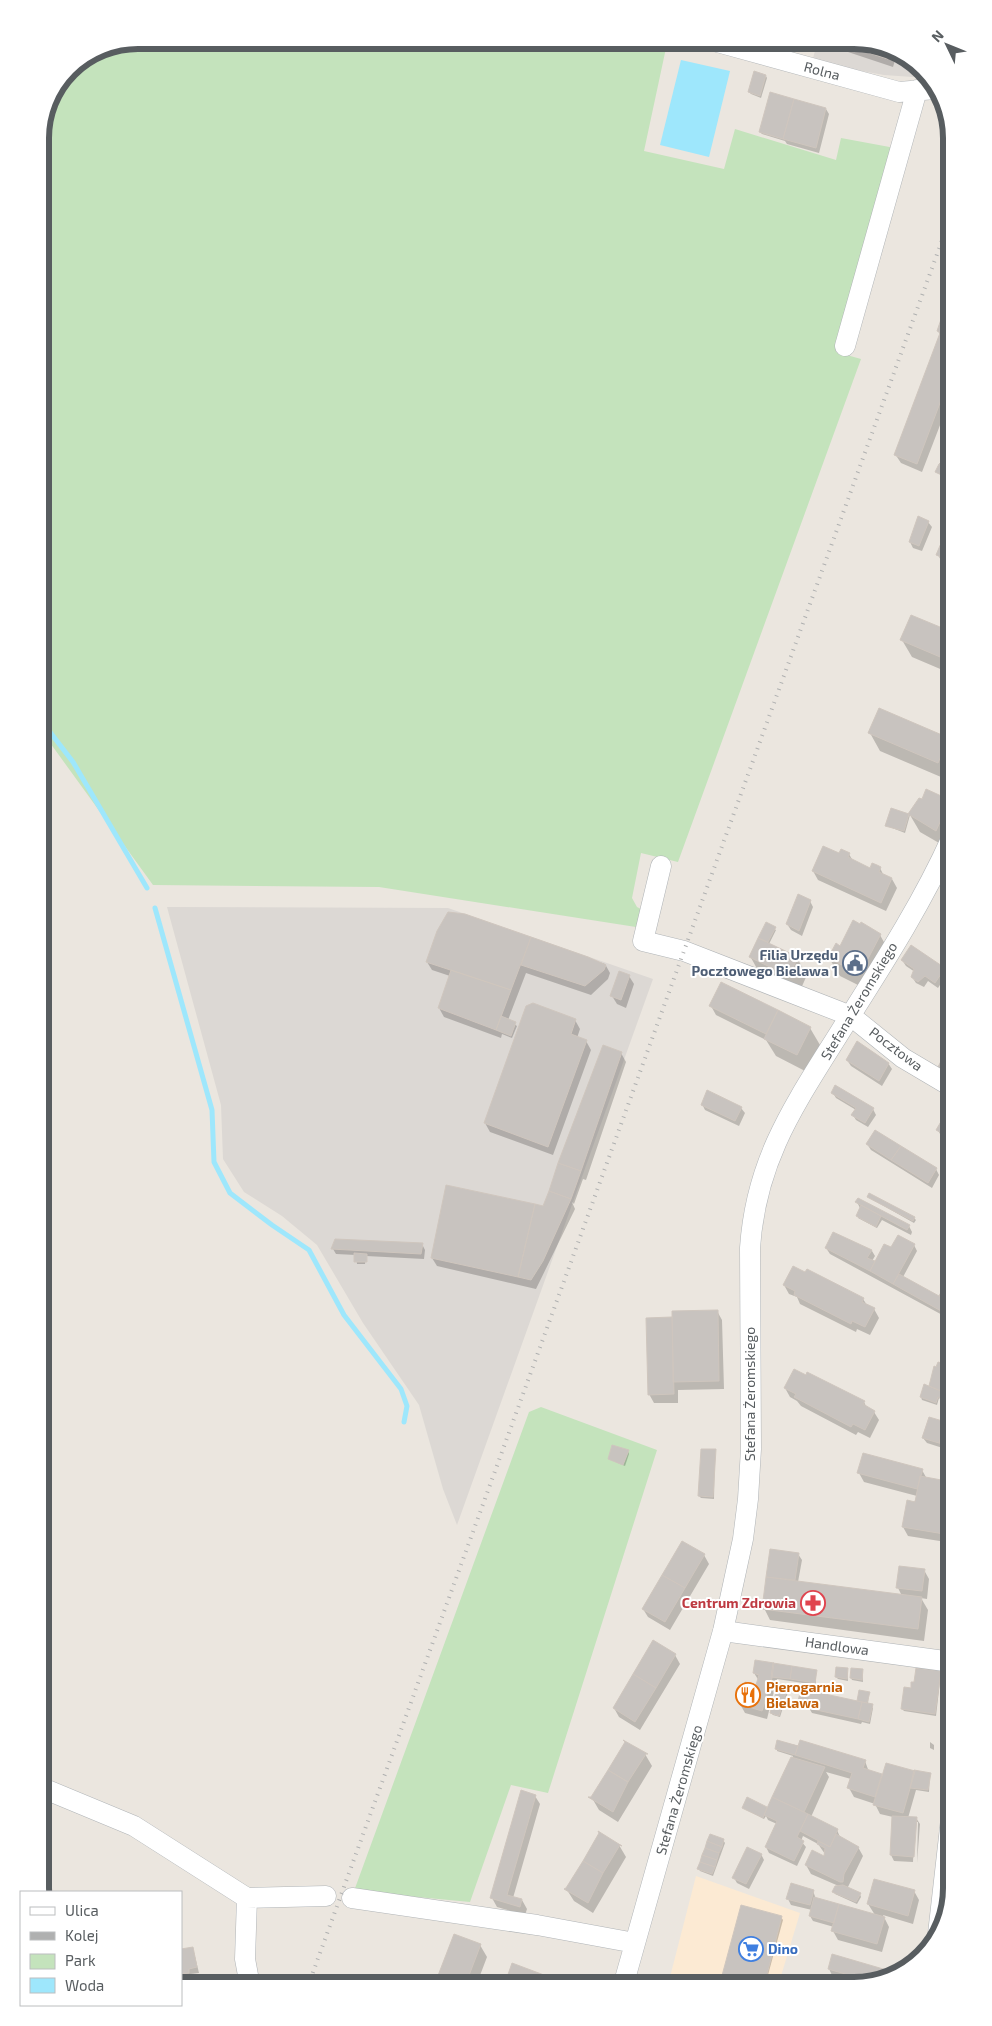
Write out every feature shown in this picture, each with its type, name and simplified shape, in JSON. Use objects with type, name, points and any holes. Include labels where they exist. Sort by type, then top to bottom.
[{"type":"street","name":"Rolna","points":[[743,49],[899,92],[926,89]]},
{"type":"street","points":[[845,346],[926,89]]},
{"type":"street","name":"Stefana Żeromskiego","points":[[626,1977],[723,1631],[738,1566],[750,1481],[750,1265],[755,1202],[767,1162],[783,1126],[924,894],[943,855]]},
{"type":"street","name":"Pocztowa","points":[[661,866],[643,941],[684,951],[851,1016],[903,1058],[943,1082]]},
{"type":"street","name":"Handlowa","points":[[723,1631],[943,1661]]},
{"type":"street","points":[[49,1791],[134,1826],[246,1898],[326,1896]]},
{"type":"street","points":[[246,1898],[245,1959],[248,1977]]},
{"type":"street","points":[[352,1898],[537,1924],[635,1943]]},
{"type":"shaded area","points":[[816,49],[871,50],[893,58],[908,67],[919,77],[884,75],[812,62]]},
{"type":"shaded area","points":[[167,907],[448,908],[653,979],[457,1525],[443,1489],[419,1405],[363,1323],[317,1245],[282,1216],[244,1192],[223,1159],[221,1105]]},
{"type":"shaded area","points":[[696,1876],[800,1913],[781,1977],[670,1977]]},
{"type":"green space","points":[[132,49],[666,49],[644,151],[724,169],[735,129],[836,160],[841,138],[895,148],[836,352],[861,359],[678,862],[641,853],[632,898],[637,907],[641,909],[636,927],[379,887],[153,885],[49,741],[49,132],[52,115],[58,99],[67,84],[79,71],[109,53]]},
{"type":"green space","points":[[541,1407],[657,1450],[548,1793],[511,1785],[470,1902],[354,1891],[529,1412]]},
{"type":"water","points":[[681,60],[730,71],[709,157],[660,145]]},
{"type":"building","points":[[857,49],[883,53],[889,56],[888,59]]},
{"type":"building","points":[[754,71],[766,75],[760,96],[748,92]]},
{"type":"building","points":[[770,92],[794,99],[783,139],[759,132]]},
{"type":"building","points":[[794,99],[826,108],[816,148],[783,139]]},
{"type":"building","points":[[943,314],[943,334],[937,331]]},
{"type":"building","points":[[940,333],[943,334],[943,395],[917,464],[894,455]]},
{"type":"building","points":[[939,464],[943,466],[943,476],[935,472]]},
{"type":"building","points":[[918,516],[929,521],[919,546],[909,542]]},
{"type":"building","points":[[943,539],[943,558],[936,555]]},
{"type":"building","points":[[911,615],[943,628],[943,658],[900,640]]},
{"type":"building","points":[[879,708],[943,735],[943,752],[938,763],[868,733]]},
{"type":"building","points":[[926,789],[943,797],[943,816],[936,831],[908,814],[919,798],[922,799]]},
{"type":"building","points":[[891,808],[909,814],[904,831],[885,826]]},
{"type":"building","points":[[823,846],[839,853],[841,849],[850,853],[848,857],[870,868],[872,863],[881,867],[879,872],[892,878],[881,903],[812,871]]},
{"type":"building","points":[[798,894],[811,900],[799,931],[786,924]]},
{"type":"building","points":[[448,912],[465,914],[531,937],[511,990],[426,962],[437,931]]},
{"type":"building","points":[[853,920],[860,924],[861,922],[881,934],[860,974],[828,958],[836,943],[840,946]]},
{"type":"building","points":[[766,922],[776,927],[768,942],[758,938]]},
{"type":"building","points":[[531,937],[606,965],[604,970],[585,986],[521,965]]},
{"type":"building","points":[[758,938],[798,957],[789,976],[749,957]]},
{"type":"building","points":[[911,945],[943,967],[943,971],[935,983],[925,976],[918,982],[911,977],[914,969],[901,960]]},
{"type":"building","points":[[451,970],[511,990],[496,1030],[438,1008]]},
{"type":"building","points":[[619,971],[630,975],[621,1000],[610,996]]},
{"type":"building","points":[[721,982],[778,1010],[766,1034],[709,1006]]},
{"type":"building","points":[[533,1003],[576,1019],[571,1034],[587,1040],[548,1147],[484,1123],[526,1006]]},
{"type":"building","points":[[778,1010],[811,1027],[797,1055],[764,1039]]},
{"type":"building","points":[[501,1016],[516,1022],[511,1036],[496,1030]]},
{"type":"building","points":[[857,1041],[889,1063],[879,1081],[846,1060]]},
{"type":"building","points":[[603,1045],[622,1052],[581,1171],[558,1163]]},
{"type":"building","points":[[943,1057],[943,1070],[938,1067]]},
{"type":"building","points":[[835,1085],[874,1108],[865,1123],[851,1115],[856,1108],[831,1093]]},
{"type":"building","points":[[707,1090],[742,1107],[735,1121],[701,1105]]},
{"type":"building","points":[[943,1118],[943,1134],[936,1130]]},
{"type":"building","points":[[875,1130],[901,1146],[891,1160],[866,1144]]},
{"type":"building","points":[[901,1146],[937,1168],[928,1183],[891,1160]]},
{"type":"building","points":[[558,1163],[581,1171],[571,1199],[549,1191]]},
{"type":"building","points":[[446,1185],[535,1204],[518,1277],[431,1258]]},
{"type":"building","points":[[549,1191],[571,1199],[543,1261],[531,1280],[518,1277],[535,1204],[543,1206]]},
{"type":"building","points":[[869,1193],[915,1217],[913,1221],[867,1197]]},
{"type":"building","points":[[858,1198],[910,1225],[907,1230],[855,1202]]},
{"type":"building","points":[[861,1205],[881,1216],[876,1227],[856,1216]]},
{"type":"building","points":[[833,1232],[872,1250],[867,1258],[875,1261],[870,1271],[825,1248]]},
{"type":"building","points":[[898,1235],[915,1244],[893,1284],[870,1271],[884,1244],[891,1247]]},
{"type":"building","points":[[335,1239],[423,1243],[421,1254],[331,1249]]},
{"type":"building","points":[[354,1253],[367,1254],[367,1262],[354,1262]]},
{"type":"building","points":[[793,1266],[805,1272],[807,1269],[864,1298],[862,1302],[875,1308],[865,1327],[852,1321],[851,1324],[794,1295],[795,1291],[783,1285]]},
{"type":"building","points":[[899,1274],[943,1298],[943,1308],[941,1311],[893,1284]]},
{"type":"building","points":[[943,1289],[943,1298],[939,1296]]},
{"type":"building","points":[[718,1310],[719,1381],[673,1382],[672,1311]]},
{"type":"building","points":[[672,1317],[674,1394],[648,1395],[646,1318]]},
{"type":"building","points":[[938,1362],[943,1363],[943,1391],[929,1386],[934,1366],[936,1367]]},
{"type":"building","points":[[794,1369],[806,1375],[807,1372],[865,1401],[863,1404],[875,1411],[865,1430],[853,1424],[851,1427],[794,1397],[796,1394],[784,1388]]},
{"type":"building","points":[[924,1384],[943,1392],[943,1399],[938,1397],[936,1403],[920,1397]]},
{"type":"building","points":[[929,1417],[943,1421],[943,1431],[939,1443],[922,1438]]},
{"type":"building","points":[[943,1431],[943,1444],[939,1443]]},
{"type":"building","points":[[612,1445],[629,1450],[623,1465],[608,1459]]},
{"type":"building","points":[[701,1449],[716,1449],[713,1497],[698,1496]]},
{"type":"building","points":[[863,1453],[923,1469],[917,1489],[857,1473]]},
{"type":"building","points":[[920,1476],[943,1480],[943,1534],[902,1527],[907,1500],[915,1502]]},
{"type":"building","points":[[682,1541],[705,1554],[685,1588],[662,1575]]},
{"type":"building","points":[[770,1549],[799,1553],[795,1580],[766,1577]]},
{"type":"building","points":[[899,1566],[925,1569],[922,1591],[896,1588]]},
{"type":"building","points":[[662,1575],[685,1588],[665,1622],[642,1609]]},
{"type":"building","points":[[766,1577],[922,1597],[918,1629],[762,1609]]},
{"type":"building","points":[[653,1640],[676,1654],[656,1688],[633,1674]]},
{"type":"building","points":[[755,1660],[774,1663],[772,1678],[762,1711],[739,1704],[745,1682],[756,1685],[759,1675],[753,1673]]},
{"type":"building","points":[[773,1663],[792,1666],[790,1679],[771,1677]]},
{"type":"building","points":[[792,1666],[817,1670],[815,1683],[790,1679]]},
{"type":"building","points":[[836,1667],[848,1668],[847,1679],[835,1677]]},
{"type":"building","points":[[851,1668],[863,1669],[862,1680],[850,1678]]},
{"type":"building","points":[[916,1668],[941,1671],[935,1714],[901,1709],[904,1687],[911,1688]]},
{"type":"building","points":[[633,1674],[656,1688],[635,1722],[613,1708]]},
{"type":"building","points":[[779,1683],[788,1686],[779,1716],[770,1713]]},
{"type":"building","points":[[801,1689],[811,1691],[807,1708],[797,1705]]},
{"type":"building","points":[[859,1690],[870,1692],[867,1703],[857,1701]]},
{"type":"building","points":[[811,1691],[862,1702],[858,1719],[807,1708]]},
{"type":"building","points":[[862,1702],[873,1704],[869,1722],[858,1719]]},
{"type":"building","points":[[623,1740],[648,1754],[646,1754],[628,1782],[608,1770],[625,1742]]},
{"type":"building","points":[[777,1740],[798,1746],[795,1755],[775,1749]]},
{"type":"building","points":[[800,1740],[866,1760],[863,1768],[882,1774],[875,1797],[847,1788],[852,1773],[795,1755]]},
{"type":"building","points":[[791,1757],[825,1767],[804,1812],[772,1797]]},
{"type":"building","points":[[886,1763],[915,1771],[903,1813],[873,1805]]},
{"type":"building","points":[[608,1770],[628,1782],[613,1812],[588,1797],[591,1797]]},
{"type":"building","points":[[914,1770],[931,1773],[928,1790],[910,1788]]},
{"type":"building","points":[[521,1790],[536,1795],[507,1895],[522,1899],[520,1907],[490,1898]]},
{"type":"building","points":[[747,1797],[767,1807],[763,1818],[742,1808]]},
{"type":"building","points":[[772,1797],[808,1814],[797,1837],[804,1841],[794,1861],[765,1847],[777,1821],[764,1815]]},
{"type":"building","points":[[808,1814],[838,1829],[830,1847],[800,1831]]},
{"type":"building","points":[[892,1816],[917,1817],[914,1857],[890,1855]]},
{"type":"building","points":[[598,1831],[622,1846],[620,1845],[603,1873],[583,1861],[599,1833]]},
{"type":"building","points":[[710,1834],[724,1839],[722,1847],[707,1841]]},
{"type":"building","points":[[836,1834],[859,1847],[844,1874],[843,1882],[805,1865],[812,1850],[824,1856],[825,1848],[817,1844],[818,1841],[830,1847]]},
{"type":"building","points":[[707,1841],[722,1847],[719,1853],[705,1848]]},
{"type":"building","points":[[747,1847],[762,1854],[746,1884],[732,1878]]},
{"type":"building","points":[[705,1848],[719,1853],[717,1860],[702,1855]]},
{"type":"building","points":[[702,1855],[717,1860],[715,1867],[700,1862]]},
{"type":"building","points":[[583,1861],[603,1873],[588,1903],[564,1889]]},
{"type":"building","points":[[700,1862],[715,1867],[712,1874],[697,1869]]},
{"type":"building","points":[[874,1879],[915,1890],[908,1916],[867,1904]]},
{"type":"building","points":[[791,1883],[814,1890],[810,1905],[786,1899]]},
{"type":"building","points":[[843,1885],[861,1893],[856,1902],[832,1892],[835,1886]]},
{"type":"building","points":[[814,1897],[839,1904],[834,1923],[809,1916]]},
{"type":"building","points":[[839,1904],[885,1917],[877,1944],[831,1931]]},
{"type":"building","name":"Dino","points":[[741,1905],[782,1916],[766,1977],[722,1977]]},
{"type":"building","points":[[454,1934],[481,1944],[468,1977],[437,1977]]},
{"type":"building","points":[[193,1947],[197,1967],[189,1969],[189,1973],[182,1974],[182,1949]]},
{"type":"building","points":[[832,1954],[887,1970],[871,1976],[856,1977],[828,1969]]},
{"type":"building","points":[[512,1963],[549,1977],[507,1977]]},
{"type":"waterway","points":[[49,731],[73,762],[147,888]]},
{"type":"waterway","points":[[155,908],[212,1110],[214,1162],[230,1193],[309,1250],[344,1315],[401,1389],[407,1406],[404,1422]]},
{"type":"railway","points":[[311,1977],[943,238]]},
{"type":"place","name":"Filia Urzędu Pocztowego Bielawa 1","points":[[855,963]]},
{"type":"place","name":"Centrum Zdrowia","points":[[813,1603]]},
{"type":"place","name":"Pierogarnia Bielawa","points":[[748,1695]]},
{"type":"place","name":"Dino","points":[[751,1949]]}]
